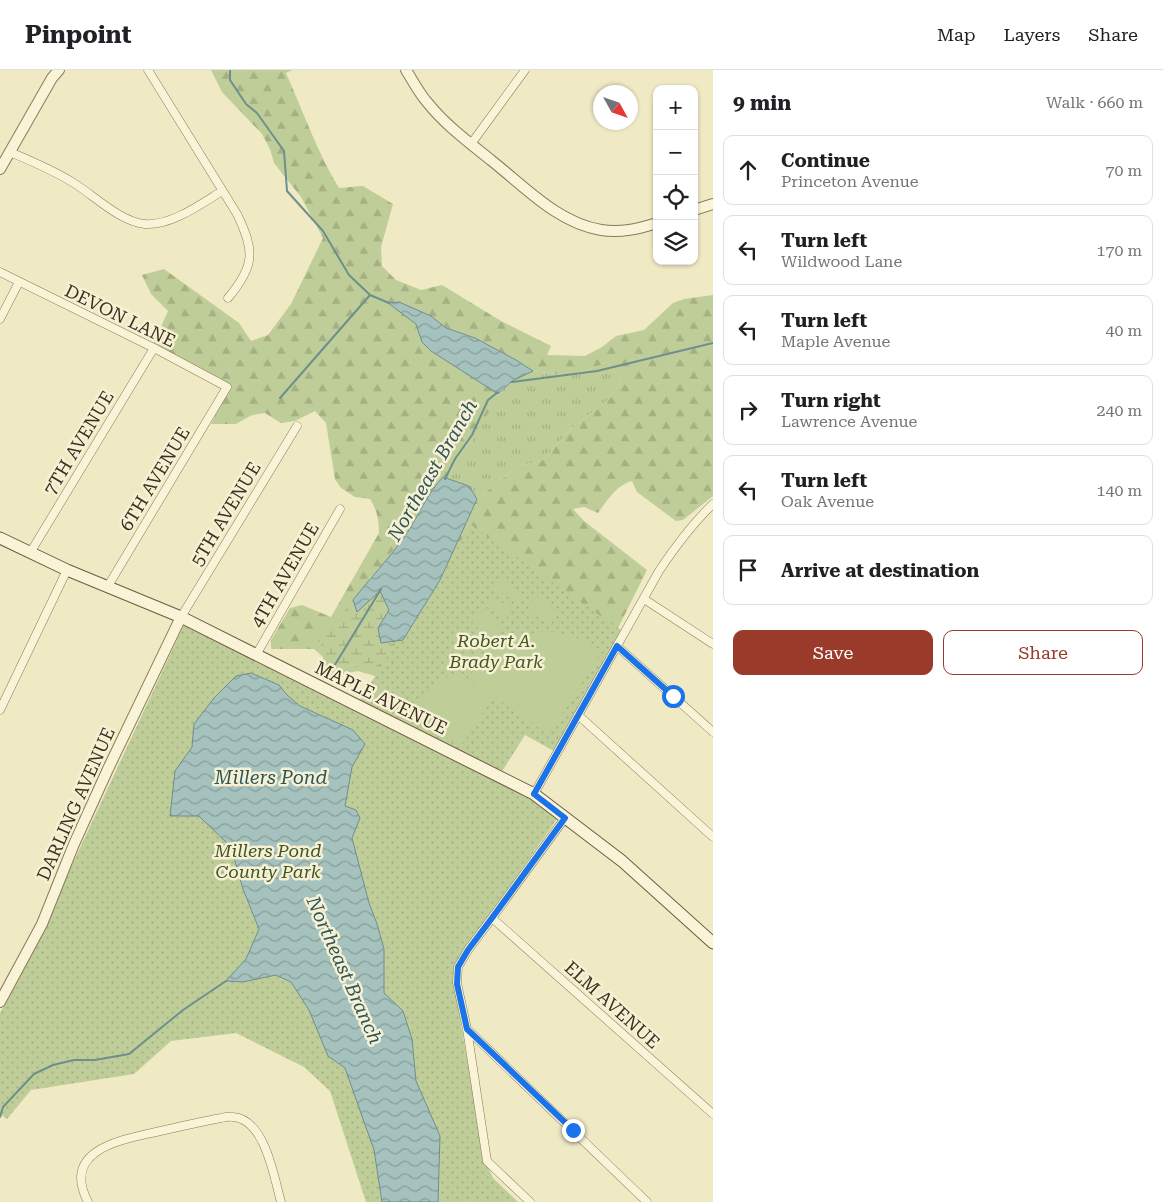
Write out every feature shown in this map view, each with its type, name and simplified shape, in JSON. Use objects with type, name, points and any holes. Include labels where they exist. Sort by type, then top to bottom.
[{"type":"main road","name":"MAPLE AVENUE","points":[[0,538],[67,570],[181,617],[534,794],[622,861],[713,943]]},
{"type":"street","points":[[0,169],[58,70]]},
{"type":"street","points":[[148,70],[241,221],[247,235],[251,251],[248,270],[228,298]]},
{"type":"street","points":[[406,70],[427,102],[471,144],[554,211],[576,223],[599,230],[635,230],[653,224]]},
{"type":"street","points":[[471,144],[525,70]]},
{"type":"street","points":[[10,152],[74,183],[119,216],[145,224],[170,220],[222,191]]},
{"type":"street","points":[[698,209],[713,204]]},
{"type":"street","name":"DEVON LANE","points":[[0,272],[154,348],[226,387]]},
{"type":"street","points":[[0,319],[19,282]]},
{"type":"street","name":"7TH AVENUE","points":[[30,553],[154,348]]},
{"type":"street","name":"6TH AVENUE","points":[[108,586],[226,387]]},
{"type":"street","name":"5TH AVENUE","points":[[181,617],[297,426]]},
{"type":"street","points":[[534,794],[659,572],[678,542],[697,519],[713,504]]},
{"type":"street","name":"4TH AVENUE","points":[[256,655],[340,509]]},
{"type":"street","points":[[0,710],[67,570]]},
{"type":"street","points":[[644,598],[713,644]]},
{"type":"street","name":"DARLING AVENUE","points":[[0,1002],[42,924],[85,819],[181,617]]},
{"type":"street","points":[[617,646],[713,732]]},
{"type":"street","points":[[578,715],[713,837]]},
{"type":"street","points":[[530,1202],[488,1161],[467,1029],[457,984],[458,967],[468,950],[565,818]]},
{"type":"street","name":"ELM AVENUE","points":[[492,918],[713,1114]]},
{"type":"street","points":[[467,1029],[648,1202]]},
{"type":"street","points":[[88,1202],[81,1182],[85,1162],[101,1147],[118,1141],[221,1118],[234,1117],[246,1122],[256,1130],[263,1143],[281,1202]]},
{"type":"green space","points":[[211,70],[292,70],[286,73],[317,146],[339,188],[363,186],[393,204],[381,247],[382,266],[396,280],[421,290],[442,285],[501,321],[551,346],[547,355],[585,356],[602,347],[616,336],[644,330],[673,303],[684,299],[713,295],[713,496],[683,520],[676,521],[637,492],[632,481],[621,486],[598,513],[584,507],[573,509],[584,521],[647,570],[616,632],[382,697],[375,676],[358,671],[327,677],[323,657],[314,649],[271,649],[271,640],[290,608],[302,605],[331,617],[379,533],[379,524],[376,511],[370,499],[355,497],[341,488],[335,479],[326,423],[315,411],[295,421],[281,423],[265,413],[252,415],[236,424],[211,424],[231,385],[153,345],[168,311],[151,294],[142,275],[164,269],[239,323],[251,341],[268,335],[291,304],[323,238],[301,197],[274,163],[270,149],[262,134],[222,92]],"holes":[[[389,303],[431,316],[446,328],[475,338],[533,371],[565,375],[586,371],[607,362],[622,381],[607,401],[575,425],[541,461],[518,466],[477,499],[440,580],[370,578],[401,542],[437,484],[443,477],[447,479],[458,457],[476,436],[498,394],[431,351],[422,342],[416,324]]]},
{"type":"green space","points":[[607,362],[622,381],[607,401],[575,425],[541,461],[518,466],[477,499],[469,486],[447,479],[458,457],[476,436],[493,400],[512,381],[533,371],[565,375],[586,371]]},
{"type":"green space","name":"Robert A. Brady Park","points":[[471,525],[621,630],[554,751],[525,735],[501,773],[360,700]]},
{"type":"green space","points":[[405,535],[432,544],[393,658],[374,667],[333,668],[324,653],[319,639],[324,630],[335,623]]},
{"type":"green space","points":[[501,580],[522,592],[517,602],[495,589]]},
{"type":"green space","points":[[491,596],[512,609],[507,618],[485,606]]},
{"type":"green space","points":[[536,596],[559,612],[550,625],[527,610]]},
{"type":"green space","points":[[481,610],[504,624],[496,638],[472,624]]},
{"type":"green space","name":"Millers Pond County Park","points":[[184,625],[531,798],[557,819],[454,966],[454,984],[484,1158],[493,1178],[518,1202],[366,1202],[330,1091],[304,1067],[236,1033],[171,1041],[134,1074],[31,1090],[7,1119],[0,1114],[0,1013],[44,925]]},
{"type":"green space","points":[[546,631],[575,638],[602,651],[552,730],[545,732],[494,696],[464,742],[458,744],[408,716],[424,693],[438,681],[456,676],[467,679],[479,686],[468,678],[492,652],[515,638]]},
{"type":"water","points":[[399,302],[431,316],[446,328],[475,338],[533,371],[512,381],[498,394],[431,351],[422,342],[416,324],[388,303]]},
{"type":"water","points":[[443,477],[469,486],[477,499],[440,580],[403,640],[381,643],[378,628],[389,610],[380,591],[357,612],[353,600],[410,529],[432,491]]},
{"type":"water","name":"Millers Pond","points":[[251,673],[279,685],[300,706],[353,730],[365,744],[352,767],[345,806],[356,810],[360,818],[352,838],[369,903],[384,949],[384,993],[403,1011],[412,1039],[416,1081],[440,1136],[438,1202],[382,1202],[374,1150],[345,1068],[328,1056],[309,1010],[291,982],[276,975],[243,982],[226,981],[246,959],[259,929],[243,889],[231,847],[199,816],[170,816],[175,771],[192,747],[194,724],[214,698],[236,676]]},
{"type":"waterway","points":[[230,70],[230,80],[246,104],[257,113],[284,151],[287,191],[323,231],[349,275],[369,294]]},
{"type":"waterway","points":[[280,398],[370,295],[389,303]]},
{"type":"waterway","name":"Northeast Branch","points":[[512,382],[597,371],[713,343]]},
{"type":"waterway","name":"Northeast Branch","points":[[445,479],[455,459],[472,435],[488,400],[498,392]]},
{"type":"waterway","name":"Northeast Branch","points":[[328,680],[333,668],[381,589]]},
{"type":"waterway","points":[[0,1117],[3,1107],[34,1074],[53,1065],[74,1060],[95,1060],[129,1054],[183,1010],[226,981]]},
{"type":"route","points":[[573,1130],[467,1029],[459,998],[457,984],[458,967],[468,950],[565,818],[534,794],[617,646],[673,696]]}]
